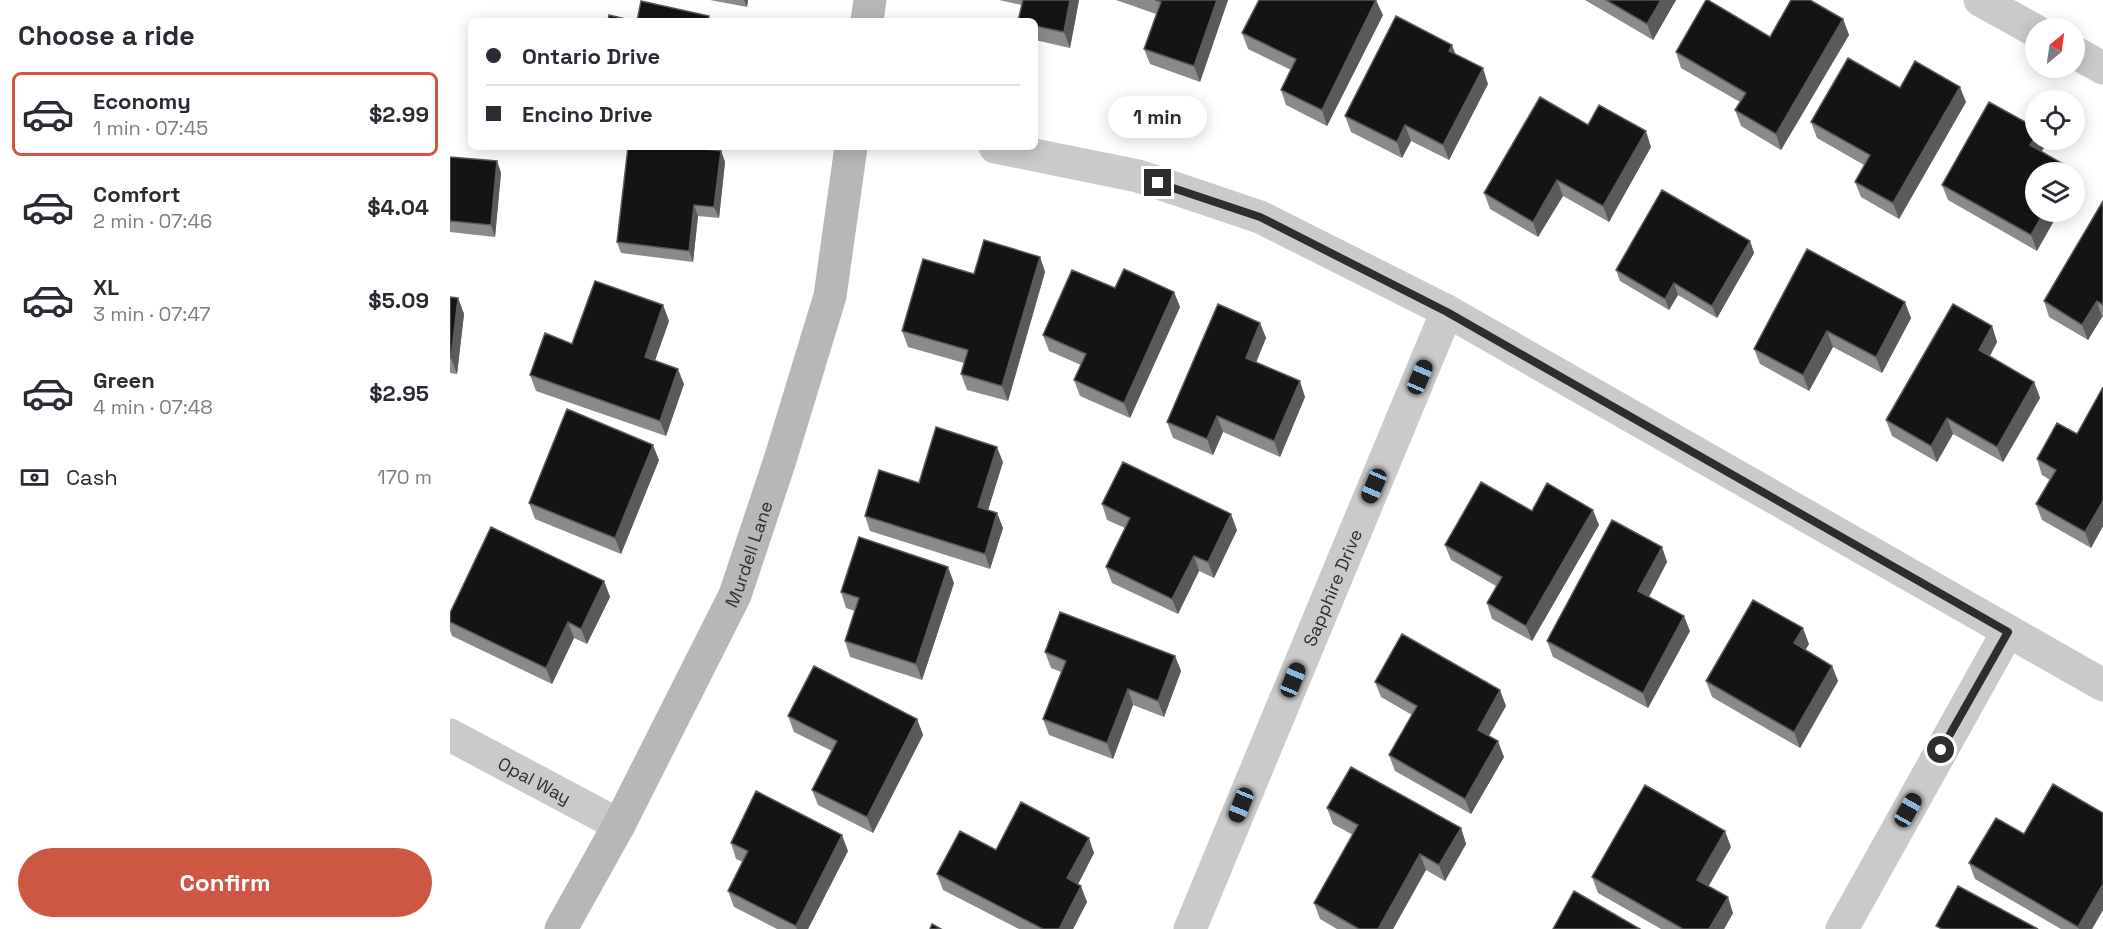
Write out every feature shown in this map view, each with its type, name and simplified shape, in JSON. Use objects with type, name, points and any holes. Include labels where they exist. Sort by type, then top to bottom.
[{"type":"street","points":[[867,18],[870,0]]},
{"type":"street","points":[[1980,0],[2025,25]]},
{"type":"street","points":[[2085,58],[2103,68]]},
{"type":"street","name":"Murdell Lane","points":[[561,929],[619,825],[738,584],[780,460],[830,296],[851,150]]},
{"type":"street","points":[[1010,150],[1138,176],[1260,217],[1447,312],[2103,685]]},
{"type":"street","name":"Sapphire Drive","points":[[1190,929],[1447,312]]},
{"type":"street","points":[[1842,929],[2008,632]]},
{"type":"street","name":"Opal Way","points":[[450,735],[619,825]]},
{"type":"building","points":[[1023,0],[1070,0],[1064,32],[1038,27],[1038,18],[1019,18]]},
{"type":"building","points":[[1155,0],[1217,0],[1194,66],[1144,49],[1161,2]]},
{"type":"building","points":[[1259,0],[1376,0],[1322,110],[1281,90],[1296,59],[1242,33]]},
{"type":"building","points":[[1606,0],[1661,0],[1647,24]]},
{"type":"building","points":[[1706,0],[1770,37],[1791,0],[1810,0],[1843,19],[1776,134],[1735,110],[1746,93],[1676,52]]},
{"type":"building","points":[[641,1],[709,16],[709,18],[638,18]]},
{"type":"building","points":[[1396,16],[1452,45],[1449,51],[1483,68],[1443,145],[1405,125],[1397,142],[1345,116]]},
{"type":"building","points":[[1848,58],[1900,88],[1915,61],[1960,87],[1893,203],[1855,182],[1870,155],[1811,122]]},
{"type":"building","points":[[1540,97],[1588,125],[1599,105],[1646,131],[1603,206],[1557,180],[1533,222],[1484,193]]},
{"type":"building","points":[[1989,102],[2025,122],[2025,150],[2039,150],[2060,162],[2025,162],[2025,222],[2038,222],[2031,235],[1942,185]]},
{"type":"building","points":[[628,150],[721,151],[714,207],[694,205],[689,251],[617,242]]},
{"type":"building","points":[[450,157],[497,161],[491,225],[450,221]]},
{"type":"building","points":[[1662,190],[1750,241],[1712,306],[1674,283],[1665,299],[1616,270]]},
{"type":"building","points":[[2103,201],[2103,305],[2097,301],[2082,325],[2044,301]]},
{"type":"building","points":[[984,240],[1040,257],[1002,386],[961,374],[968,350],[902,331],[923,259],[974,274]]},
{"type":"building","points":[[1807,249],[1905,302],[1876,357],[1827,331],[1803,375],[1754,349]]},
{"type":"building","points":[[1124,269],[1174,292],[1124,403],[1074,380],[1086,354],[1043,335],[1072,270],[1115,288]]},
{"type":"building","points":[[595,281],[663,305],[645,357],[678,369],[660,421],[530,375],[545,333],[572,344]]},
{"type":"building","points":[[450,297],[458,298],[451,358],[450,358]]},
{"type":"building","points":[[1218,304],[1260,323],[1246,358],[1300,381],[1274,441],[1217,416],[1207,439],[1167,422]]},
{"type":"building","points":[[1953,304],[1992,326],[1979,350],[2034,382],[1997,447],[1947,418],[1931,446],[1886,420]]},
{"type":"building","points":[[2103,387],[2103,501],[2085,532],[2036,504],[2056,470],[2037,459],[2057,423],[2077,434]]},
{"type":"building","points":[[567,409],[653,445],[615,538],[529,503]]},
{"type":"building","points":[[936,427],[997,447],[978,507],[997,513],[985,554],[865,516],[879,470],[919,483]]},
{"type":"building","points":[[1123,462],[1231,514],[1208,562],[1194,556],[1172,599],[1106,567],[1130,518],[1102,504]]},
{"type":"building","points":[[1481,482],[1532,511],[1547,483],[1593,510],[1526,626],[1487,603],[1502,577],[1445,545]]},
{"type":"building","points":[[1612,520],[1662,547],[1638,591],[1684,616],[1643,693],[1547,641]]},
{"type":"building","points":[[491,527],[604,581],[581,629],[568,622],[546,668],[450,622],[450,613]]},
{"type":"building","points":[[859,537],[948,567],[916,664],[845,641],[859,598],[841,592]]},
{"type":"building","points":[[1753,600],[1803,628],[1794,643],[1832,666],[1794,732],[1706,681]]},
{"type":"building","points":[[1060,612],[1175,656],[1158,701],[1128,689],[1107,743],[1043,719],[1066,661],[1045,652]]},
{"type":"building","points":[[1402,634],[1500,690],[1478,730],[1498,741],[1465,799],[1389,755],[1417,706],[1375,682]]},
{"type":"building","points":[[814,666],[917,719],[867,817],[812,790],[837,741],[788,716]]},
{"type":"building","points":[[1351,767],[1461,828],[1439,865],[1420,854],[1378,929],[1359,929],[1314,903],[1358,825],[1327,808]]},
{"type":"building","points":[[2053,784],[2103,813],[2103,884],[2078,927],[1969,863],[1996,818],[2024,834]]},
{"type":"building","points":[[1645,785],[1725,831],[1697,880],[1728,897],[1709,929],[1683,929],[1592,877]]},
{"type":"building","points":[[756,791],[842,835],[796,926],[728,891],[748,851],[731,843]]},
{"type":"building","points":[[1021,802],[1089,838],[1067,878],[1081,886],[1059,929],[1043,929],[937,874],[960,831],[996,850]]},
{"type":"building","points":[[1958,886],[2038,929],[1942,929],[1936,926]]},
{"type":"building","points":[[1574,891],[1640,929],[1553,929]]},
{"type":"building","points":[[932,924],[941,929],[930,929]]},
{"type":"route","points":[[1158,183],[1260,217],[1447,312],[2008,632],[1941,750]]}]
